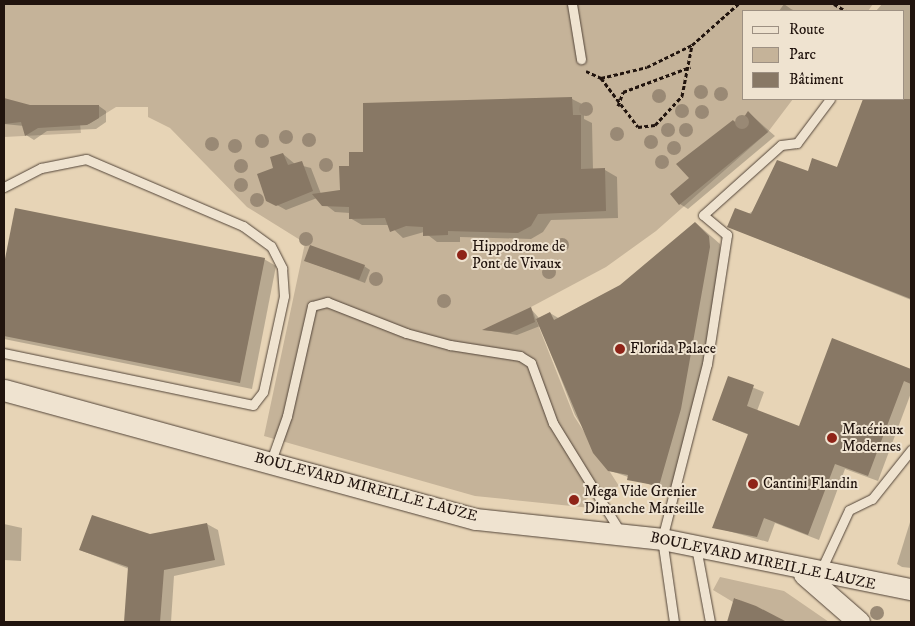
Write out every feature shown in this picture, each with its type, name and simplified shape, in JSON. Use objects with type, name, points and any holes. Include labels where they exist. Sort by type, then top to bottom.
[{"type":"street","name":"BOULEVARD MIREILLE LAUZE","points":[[4,390],[476,519],[621,533],[662,539],[795,568],[911,589]]},
{"type":"street","points":[[795,568],[826,589],[859,622]]},
{"type":"lane","points":[[572,4],[581,59]]},
{"type":"lane","points":[[674,622],[662,539],[707,364],[727,235],[702,215],[781,145],[797,143],[829,100]]},
{"type":"lane","points":[[4,187],[41,168],[86,158],[243,226],[271,246],[282,268],[284,296],[263,392],[253,405],[4,353]]},
{"type":"lane","points":[[271,462],[287,416],[312,306],[327,302],[406,333],[450,345],[520,356],[531,363],[553,423],[621,533]]},
{"type":"lane","points":[[820,573],[849,510],[872,499],[911,450]]},
{"type":"lane","points":[[696,547],[710,622]]},
{"type":"path","points":[[601,78],[647,67],[692,45],[738,4]]},
{"type":"path","points":[[581,59],[585,70],[601,78],[618,106],[638,127],[655,125],[682,96],[690,66],[692,45]]},
{"type":"path","points":[[618,106],[623,92],[690,66]]},
{"type":"green space","name":"Hippodrome de Pont de Vivaux","points":[[4,4],[873,4],[869,10],[742,10],[742,100],[792,100],[768,132],[656,231],[606,267],[531,307],[574,416],[619,486],[586,499],[591,508],[475,496],[264,436],[305,243],[247,207],[170,128],[148,117],[148,107],[116,107],[89,124],[80,124],[81,133],[4,137]]},
{"type":"green space","points":[[720,577],[784,591],[829,622],[785,622],[735,598],[733,602],[713,590]]},
{"type":"building","points":[[572,97],[573,115],[581,115],[581,169],[605,168],[606,211],[538,214],[531,226],[518,233],[448,231],[448,235],[423,236],[423,227],[406,226],[390,232],[385,218],[349,219],[349,207],[322,206],[312,194],[340,190],[339,166],[349,166],[349,152],[363,152],[363,103]]},
{"type":"building","points":[[4,98],[30,105],[99,105],[99,118],[87,125],[38,128],[25,136],[21,122],[4,124]]},
{"type":"building","points":[[911,99],[911,299],[727,227],[735,208],[751,214],[777,160],[808,171],[812,158],[837,167],[863,100]]},
{"type":"building","points":[[748,111],[768,132],[679,205],[670,194],[689,178],[676,164],[733,120],[738,126]]},
{"type":"building","points":[[283,153],[288,165],[302,161],[313,191],[276,206],[266,201],[257,174],[273,168],[270,157]]},
{"type":"building","points":[[15,208],[265,258],[240,383],[4,336],[4,264]]},
{"type":"building","name":"Florida Palace","points":[[695,222],[709,236],[710,247],[681,409],[659,486],[627,480],[628,475],[608,471],[593,453],[536,319],[550,312],[554,320],[620,285]]},
{"type":"building","points":[[310,245],[365,265],[359,280],[304,261]]},
{"type":"building","points":[[531,307],[535,322],[510,333],[482,330]]},
{"type":"building","points":[[832,338],[911,369],[911,384],[904,381],[868,476],[835,464],[808,535],[764,518],[757,537],[712,528],[748,434],[712,420],[728,376],[754,385],[747,406],[799,426]]},
{"type":"building","points":[[92,515],[150,534],[207,523],[215,560],[164,570],[160,622],[124,622],[128,567],[79,550]]},
{"type":"building","points":[[734,598],[756,606],[787,622],[727,622]]},
{"type":"place","name":"Hippodrome de Pont de Vivaux","points":[[462,255]]},
{"type":"place","name":"Florida Palace","points":[[620,349]]},
{"type":"place","name":"Matériaux Modernes","points":[[832,438]]},
{"type":"place","name":"Cantini Flandin","points":[[753,484]]},
{"type":"place","name":"Mega Vide Grenier Dimanche Marseille","points":[[574,500]]}]
